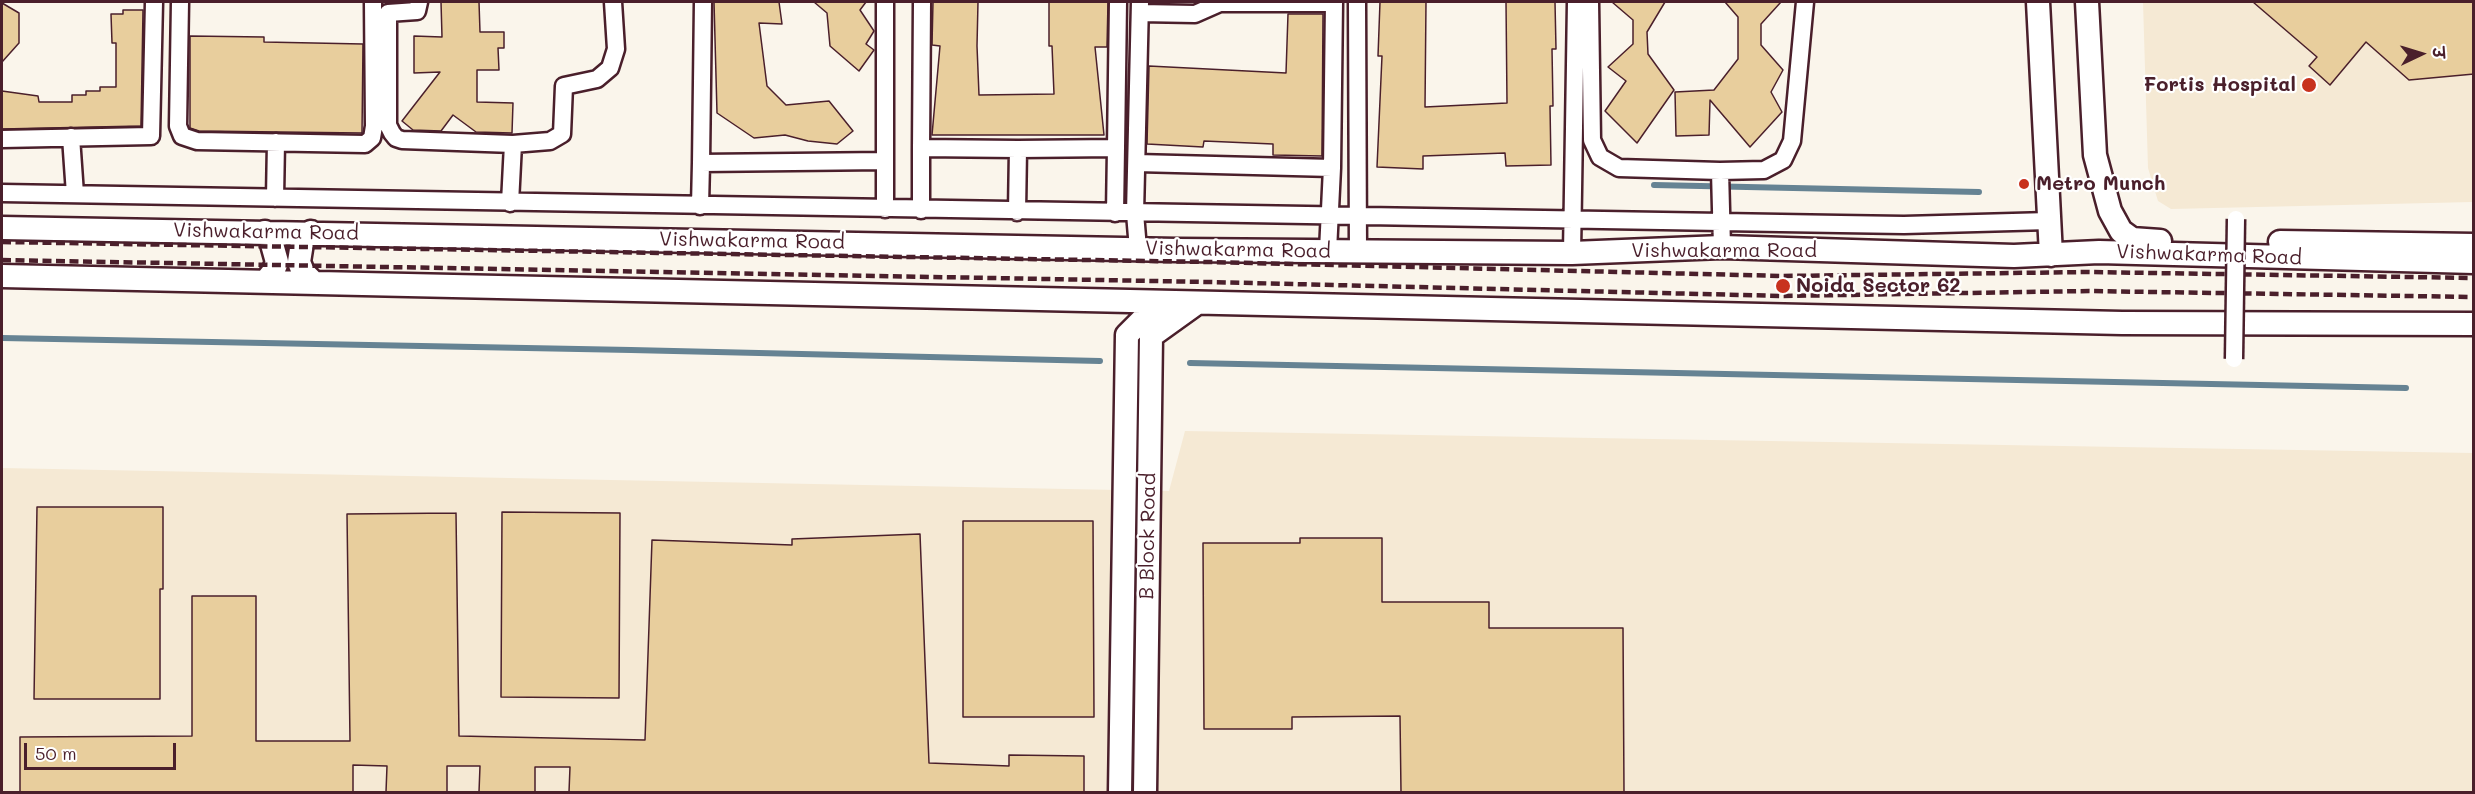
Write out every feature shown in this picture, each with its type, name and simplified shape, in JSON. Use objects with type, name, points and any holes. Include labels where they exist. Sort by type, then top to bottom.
[{"type":"main road","points":[[2038,2],[2051,255]]},
{"type":"main road","points":[[2087,2],[2095,155],[2110,212],[2121,231],[2132,238],[2155,241],[2474,245]]},
{"type":"main road","name":"Vishwakarma Road","points":[[2,228],[1138,249],[1572,253],[1722,247],[2051,255],[2099,252],[2474,262]]},
{"type":"main road","points":[[265,232],[270,237],[277,262],[265,282]]},
{"type":"main road","points":[[311,232],[302,243],[299,262],[303,272],[314,283]]},
{"type":"main road","points":[[2,276],[2122,323],[2474,324]]},
{"type":"main road","points":[[1120,792],[1127,335],[1160,302]]},
{"type":"main road","name":"B Block Road","points":[[1145,792],[1151,336],[1197,303]]},
{"type":"street","points":[[2,138],[151,136],[154,2]]},
{"type":"street","points":[[180,2],[178,126],[182,136],[198,141],[365,144],[372,138],[374,126],[373,2]]},
{"type":"street","points":[[419,2],[417,11],[388,13],[388,125],[392,133],[396,138],[402,140],[513,144],[550,141],[562,134],[564,86],[597,79],[610,68],[616,49],[614,2]]},
{"type":"street","points":[[700,206],[702,2]]},
{"type":"street","points":[[885,2],[885,209]]},
{"type":"street","points":[[921,210],[922,2]]},
{"type":"street","points":[[1115,213],[1118,2]]},
{"type":"street","points":[[1138,249],[1136,213],[1140,7],[1195,14],[1220,3],[1334,2],[1332,168],[1328,251]]},
{"type":"street","points":[[1357,2],[1358,252]]},
{"type":"street","points":[[1572,253],[1576,2]]},
{"type":"street","points":[[1590,2],[1592,140],[1600,157],[1619,168],[1720,171],[1764,170],[1783,160],[1792,141],[1805,2]]},
{"type":"street","points":[[71,137],[75,194]]},
{"type":"street","points":[[275,198],[276,142]]},
{"type":"street","points":[[510,203],[513,144]]},
{"type":"street","points":[[921,147],[1116,148]]},
{"type":"street","points":[[1017,212],[1018,149]]},
{"type":"street","points":[[701,163],[885,161]]},
{"type":"street","points":[[1137,163],[1332,168]]},
{"type":"street","points":[[1720,171],[1722,247]]},
{"type":"street","points":[[2,193],[1721,223],[1905,225],[2049,220]]},
{"type":"street","points":[[2234,359],[2236,219]]},
{"type":"shaded area","name":"Fortis Hospital","points":[[2143,2],[2473,2],[2473,202],[2171,209],[2158,201],[2148,168]]},
{"type":"shaded area","points":[[1185,431],[2473,453],[2473,792],[2,792],[2,468],[1169,491]]},
{"type":"building","points":[[441,2],[479,2],[480,32],[504,32],[504,48],[498,48],[499,70],[477,70],[477,102],[513,103],[512,133],[476,132],[453,115],[441,131],[413,130],[402,121],[440,72],[414,73],[414,36],[442,37]]},
{"type":"building","points":[[714,2],[779,2],[782,24],[759,23],[767,86],[786,105],[829,101],[853,131],[837,144],[808,141],[785,135],[754,138],[717,113]]},
{"type":"building","points":[[814,2],[866,2],[860,10],[874,31],[866,44],[874,50],[859,71],[830,46],[827,13]]},
{"type":"building","points":[[933,2],[978,2],[979,95],[1054,94],[1052,46],[1049,46],[1049,2],[1108,2],[1107,47],[1095,47],[1104,135],[932,135],[940,46],[932,45]]},
{"type":"building","points":[[1380,2],[1426,2],[1425,107],[1507,103],[1506,2],[1555,2],[1556,49],[1552,49],[1553,106],[1550,106],[1551,165],[1506,166],[1505,153],[1423,156],[1423,169],[1377,167],[1382,56],[1378,56]]},
{"type":"building","points":[[1612,2],[1665,2],[1647,32],[1648,54],[1674,90],[1637,143],[1605,111],[1626,81],[1608,67],[1633,44],[1633,20]]},
{"type":"building","points":[[1725,2],[1781,2],[1761,24],[1761,45],[1783,70],[1771,92],[1782,112],[1750,147],[1710,100],[1709,135],[1676,136],[1675,92],[1714,90],[1738,59],[1738,17]]},
{"type":"building","name":"Fortis Hospital","points":[[2253,2],[2474,2],[2474,74],[2409,80],[2366,42],[2330,85],[2309,66],[2317,57]]},
{"type":"building","points":[[2,3],[19,13],[19,43],[2,62]]},
{"type":"building","points":[[123,10],[143,10],[141,126],[2,129],[2,91],[38,96],[39,102],[72,102],[72,95],[86,95],[86,91],[100,91],[100,87],[116,87],[116,43],[112,43],[111,14],[123,14]]},
{"type":"building","points":[[1288,14],[1323,14],[1322,156],[1273,155],[1273,144],[1204,141],[1203,147],[1147,144],[1149,66],[1286,73]]},
{"type":"building","points":[[190,36],[264,37],[264,42],[363,44],[362,133],[199,131],[190,128]]},
{"type":"building","points":[[37,507],[163,507],[160,699],[34,699]]},
{"type":"building","points":[[502,512],[620,513],[619,698],[501,697]]},
{"type":"building","points":[[456,513],[459,736],[645,740],[652,540],[792,545],[792,539],[920,534],[929,763],[1009,766],[1009,755],[1084,756],[1084,792],[569,792],[570,767],[535,767],[535,792],[479,792],[480,766],[447,766],[447,792],[386,792],[387,766],[353,765],[353,792],[20,792],[20,737],[192,736],[192,596],[256,596],[256,741],[350,741],[347,514]]},
{"type":"building","points":[[963,521],[1093,521],[1094,717],[963,717]]},
{"type":"building","points":[[1300,538],[1382,538],[1382,602],[1489,602],[1489,628],[1623,628],[1624,792],[1401,792],[1400,716],[1292,717],[1292,729],[1204,729],[1203,543],[1300,543]]},
{"type":"waterway","points":[[1654,185],[1979,192]]},
{"type":"waterway","points":[[2,338],[1100,361]]},
{"type":"waterway","points":[[1190,363],[2406,388]]},
{"type":"railway","points":[[2,242],[1210,262],[1783,276],[2088,272],[2474,278]]},
{"type":"railway","points":[[2,260],[1210,282],[1783,296],[2089,291],[2474,297]]},
{"type":"place","name":"Fortis Hospital","points":[[2309,85]]},
{"type":"place","name":"Metro Munch","points":[[2024,184]]},
{"type":"place","name":"Noida Sector 62","points":[[1783,286]]}]
